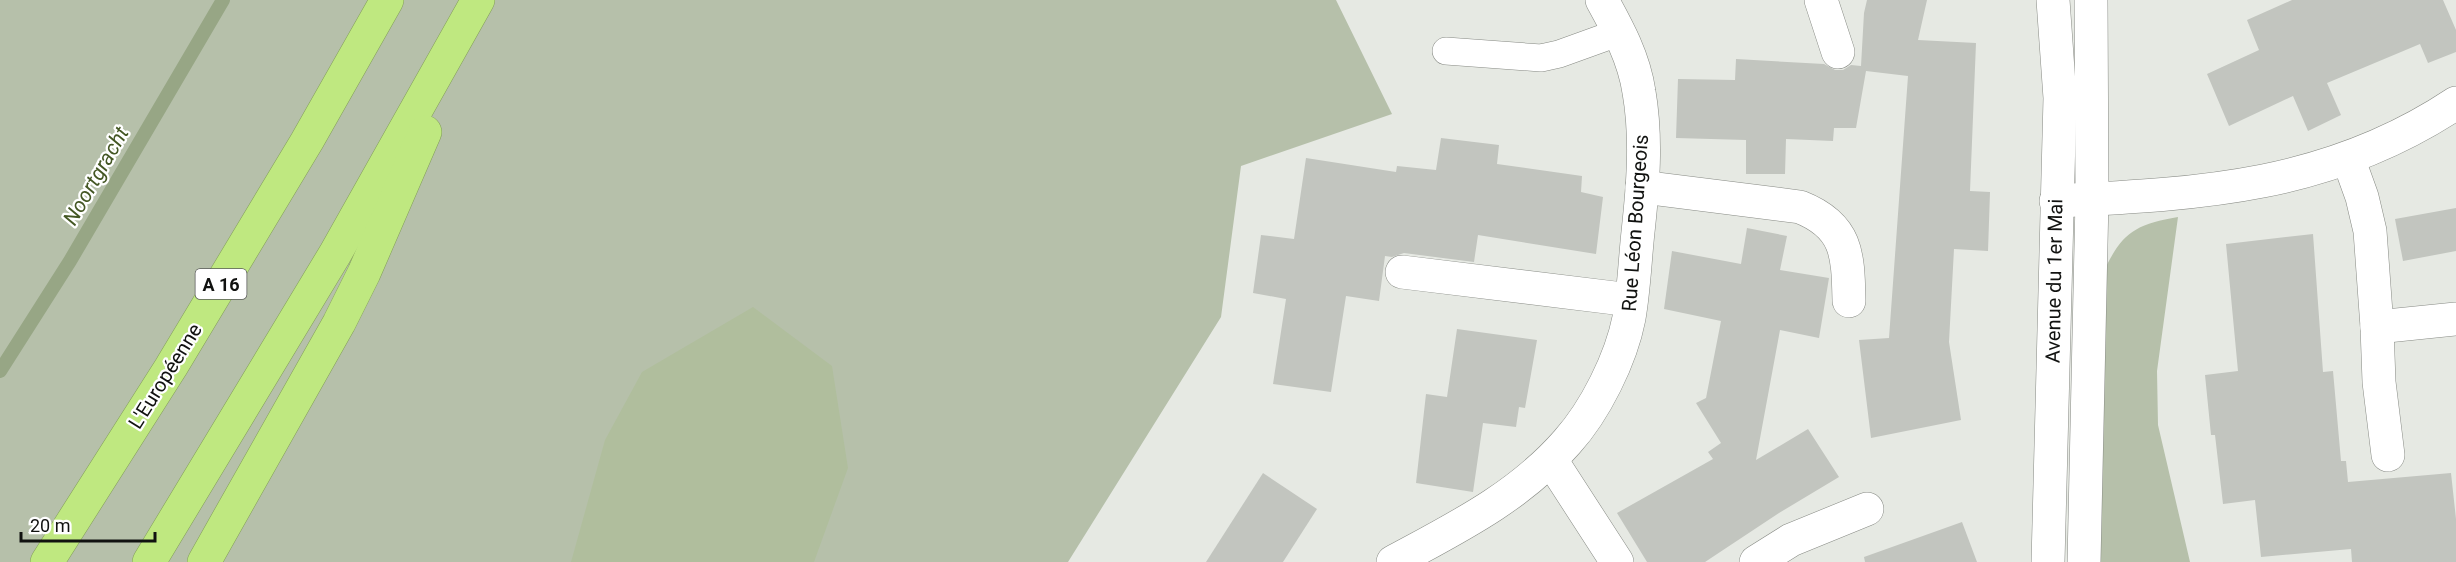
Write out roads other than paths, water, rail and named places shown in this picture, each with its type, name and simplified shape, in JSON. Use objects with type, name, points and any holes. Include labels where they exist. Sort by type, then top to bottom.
[{"type":"highway","name":"L'Européenne","points":[[47,562],[177,358],[307,141],[387,0]]},
{"type":"highway","points":[[149,562],[329,264],[479,0]]},
{"type":"highway","points":[[204,562],[313,370],[364,273],[479,0]]},
{"type":"street","name":"Rue Léon Bourgeois","points":[[1393,562],[1482,513],[1526,483],[1551,460],[1596,404],[1618,350],[1629,320],[1644,146],[1639,91],[1634,67],[1620,32],[1602,0]]},
{"type":"street","points":[[1821,0],[1838,52]]},
{"type":"street","name":"Avenue du 1er Mai","points":[[2048,562],[2060,98],[2053,0]]},
{"type":"street","name":"Avenue du 1er Mai","points":[[2084,562],[2092,199],[2091,0]]},
{"type":"street","points":[[2056,201],[2155,196],[2230,188],[2297,174],[2348,158],[2397,136],[2456,103]]},
{"type":"street","points":[[2348,158],[2369,223],[2378,327],[2379,382],[2388,455]]},
{"type":"street","points":[[1642,187],[1800,207],[1818,214],[1836,233],[1848,261],[1849,301]]},
{"type":"street","points":[[1402,272],[1631,300]]},
{"type":"street","points":[[2378,327],[2456,319]]},
{"type":"street","points":[[1551,460],[1617,562]]},
{"type":"street","points":[[1756,562],[1791,540],[1867,509]]},
{"type":"lane","points":[[1446,51],[1540,58],[1559,54],[1620,32]]},
{"type":"waterway","name":"Noortgracht","points":[[0,371],[70,261],[223,0]]}]
